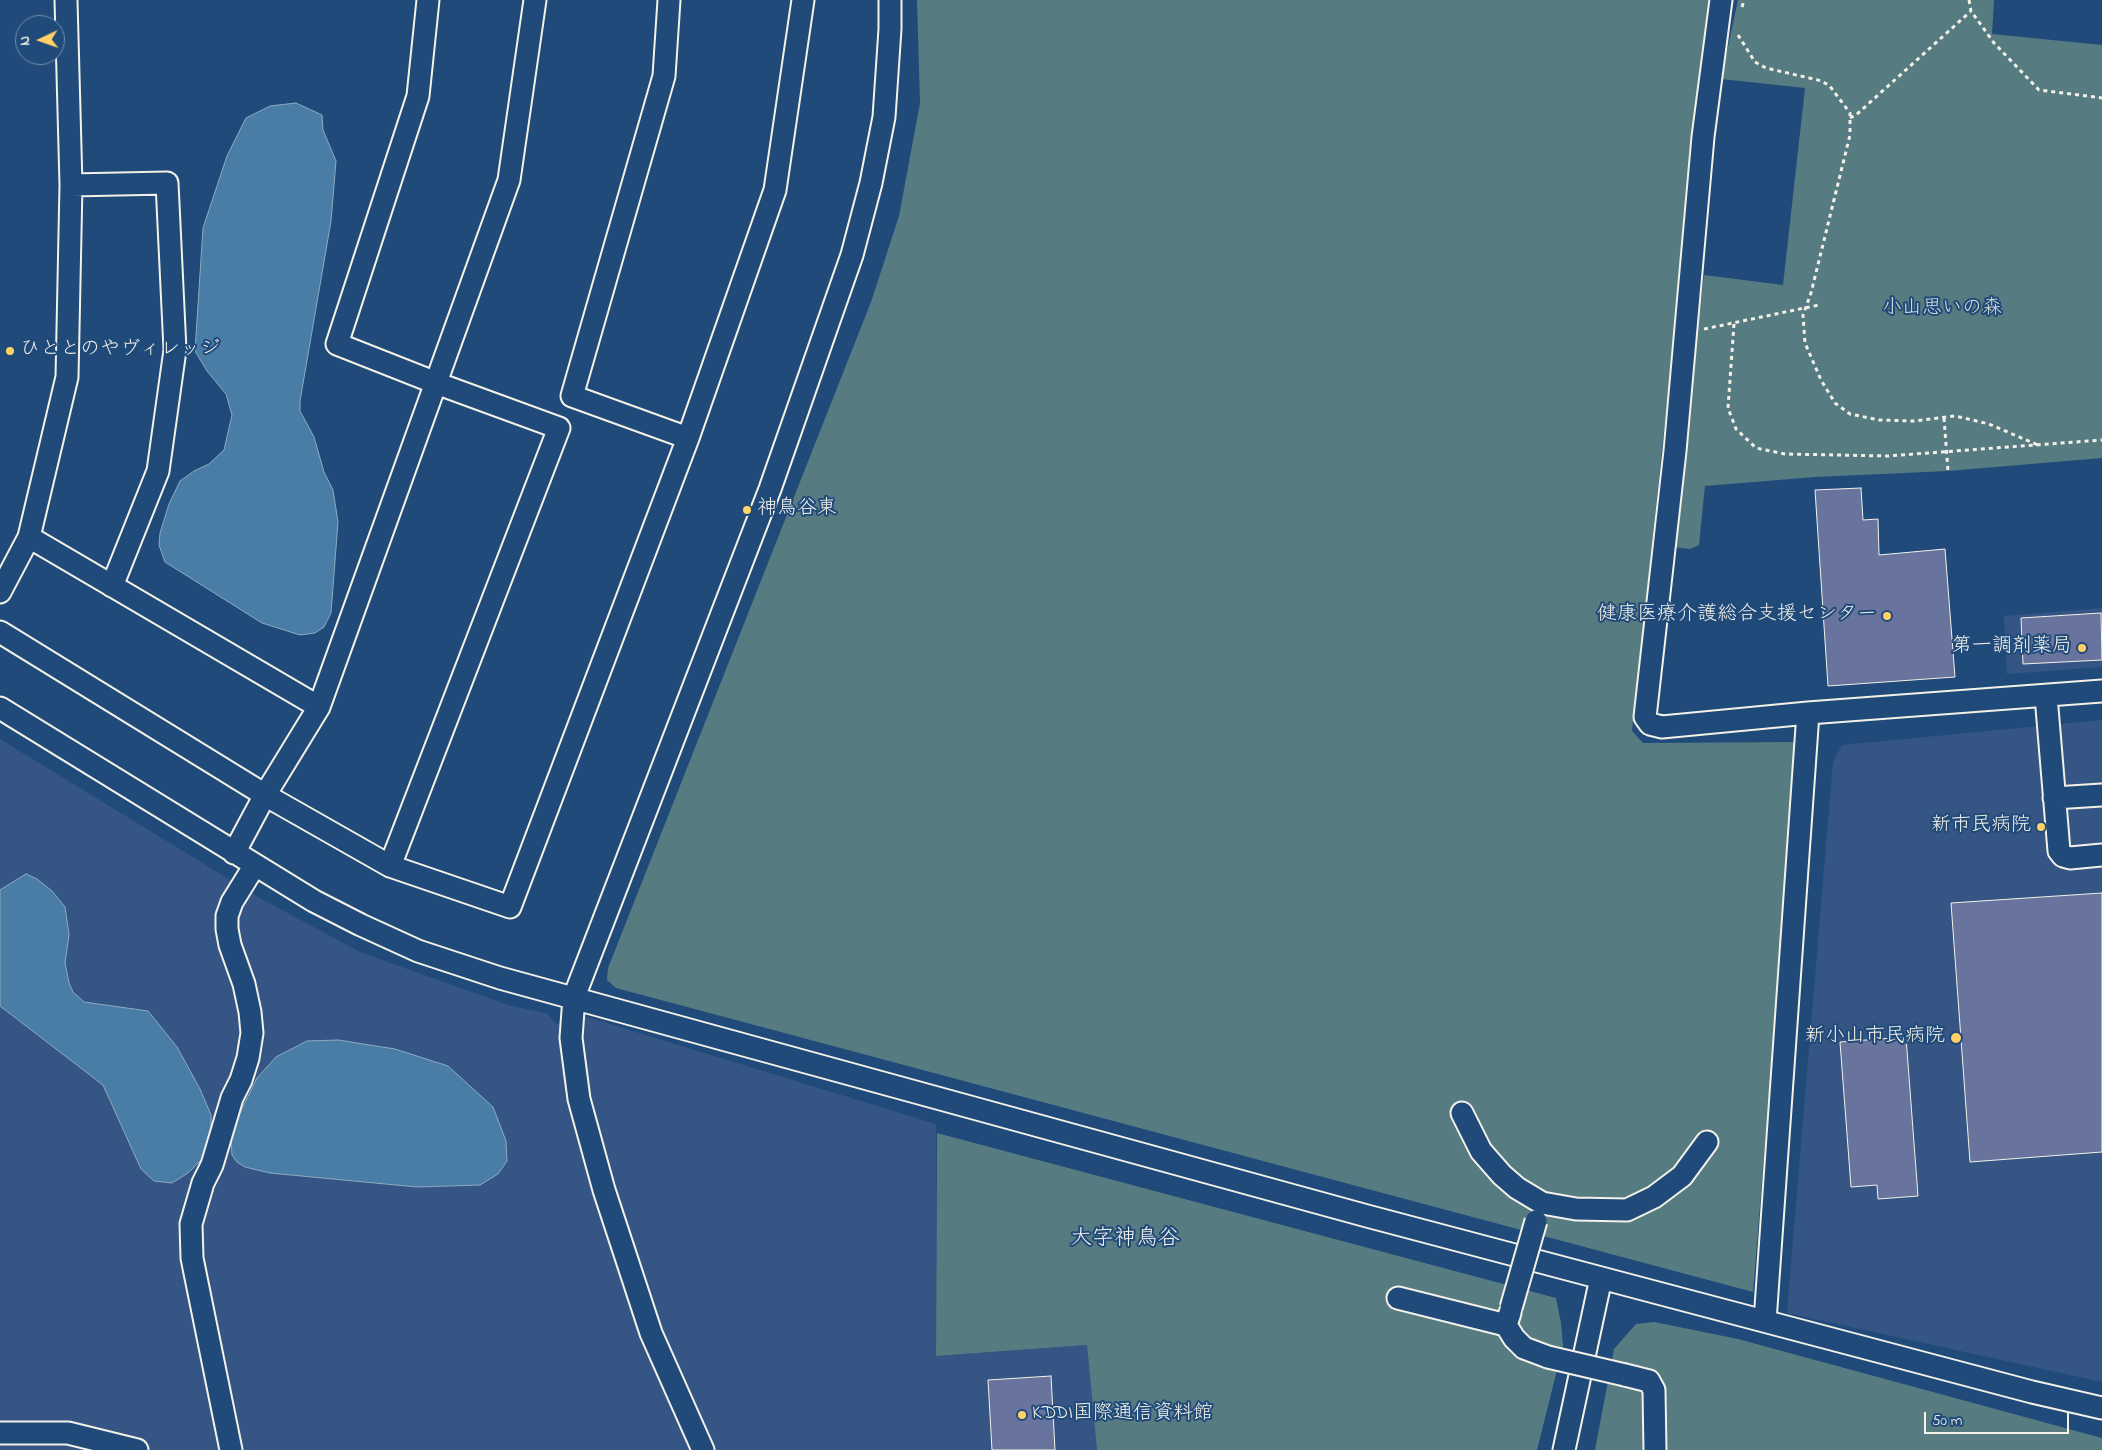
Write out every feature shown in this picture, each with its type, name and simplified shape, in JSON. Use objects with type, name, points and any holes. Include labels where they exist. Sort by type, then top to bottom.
[{"type":"street","points":[[0,592],[29,537],[67,377],[71,184],[66,0]]},
{"type":"street","points":[[390,866],[559,428],[337,344],[418,96],[428,0]]},
{"type":"street","points":[[234,853],[265,795],[319,708],[509,180],[535,0]]},
{"type":"street","points":[[669,0],[664,76],[572,396],[688,438]]},
{"type":"street","points":[[0,632],[265,795],[390,866],[510,907],[688,438],[775,190],[803,0]]},
{"type":"street","points":[[702,1450],[650,1333],[602,1180],[579,1099],[572,1038],[574,997],[770,489],[852,255],[871,183],[884,118],[890,0]]},
{"type":"street","points":[[1721,0],[1703,136],[1675,451],[1645,717],[1650,724],[1662,727],[1808,713],[2102,691]]},
{"type":"street","points":[[71,184],[168,183],[174,360],[158,471],[112,586]]},
{"type":"street","points":[[29,537],[319,708]]},
{"type":"street","points":[[2046,696],[2059,851],[2063,856],[2070,858],[2102,855]]},
{"type":"street","points":[[0,708],[314,901],[418,951],[500,978],[1367,1216],[2032,1392],[2102,1408]]},
{"type":"street","points":[[1765,1321],[1808,713]]},
{"type":"street","points":[[2054,798],[2102,795]]},
{"type":"street","points":[[231,1450],[192,1258],[191,1224],[203,1183],[212,1165],[232,1098],[241,1080],[248,1058],[252,1033],[250,1012],[244,984],[230,945],[227,916],[232,902],[255,865]]},
{"type":"street","points":[[1462,1113],[1481,1151],[1539,1212]]},
{"type":"street","points":[[1539,1212],[1576,1209],[1627,1210],[1654,1197],[1682,1176],[1706,1142]]},
{"type":"street","points":[[1539,1212],[1509,1317],[1514,1338],[1524,1348],[1548,1357],[1649,1382],[1654,1390],[1655,1450]]},
{"type":"street","points":[[1564,1450],[1601,1278]]},
{"type":"street","points":[[1398,1298],[1509,1317]]},
{"type":"street","points":[[0,1433],[68,1433],[137,1450]]},
{"type":"path","points":[[1742,9],[1744,0]]},
{"type":"path","points":[[1969,0],[1971,11],[1994,43],[2038,90],[2102,98]]},
{"type":"path","points":[[1850,118],[1856,116],[1971,11]]},
{"type":"path","points":[[1737,26],[1738,36],[1755,62],[1766,68],[1818,80],[1830,85],[1846,106],[1850,118],[1850,135],[1811,293],[1803,315],[1805,343],[1821,380],[1835,404],[1850,414],[1879,420],[1914,421],[1955,416],[1989,424],[2038,445]]},
{"type":"path","points":[[1700,330],[1819,305]]},
{"type":"path","points":[[1734,324],[1727,394],[1728,408],[1736,430],[1756,448],[1784,454],[1888,456],[2102,440]]},
{"type":"path","points":[[1944,418],[1948,471]]},
{"type":"shaded area","points":[[296,103],[322,115],[323,130],[336,161],[331,221],[300,401],[300,411],[314,437],[324,472],[333,490],[338,522],[331,613],[324,627],[315,633],[300,635],[262,623],[165,562],[159,545],[160,533],[169,504],[180,481],[194,471],[209,464],[224,450],[232,415],[226,394],[207,371],[195,351],[203,228],[227,156],[246,118],[270,106]]},
{"type":"shaded area","points":[[2102,608],[2102,667],[2007,674],[2004,616]]},
{"type":"shaded area","name":"新小山市民病院","points":[[2102,720],[2102,1382],[1787,1313],[1833,762],[1842,745]]},
{"type":"shaded area","points":[[0,739],[258,897],[360,952],[511,1006],[546,1013],[557,1024],[580,1028],[584,1016],[936,1124],[936,1356],[1087,1345],[1097,1450],[0,1450]]},
{"type":"shaded area","points":[[26,874],[37,879],[52,891],[65,907],[69,935],[65,963],[73,992],[84,1002],[148,1011],[177,1047],[200,1089],[211,1115],[211,1132],[207,1146],[201,1160],[188,1173],[172,1183],[154,1181],[141,1169],[103,1085],[0,1006],[0,890]]},
{"type":"shaded area","points":[[338,1040],[395,1049],[448,1066],[493,1107],[506,1141],[507,1161],[498,1174],[480,1185],[417,1187],[270,1173],[245,1167],[237,1162],[232,1155],[231,1139],[241,1111],[257,1078],[276,1057],[307,1041]]},
{"type":"green space","points":[[917,0],[1710,0],[1632,731],[1643,743],[1798,742],[1753,1292],[616,988],[607,980],[608,968],[871,302],[899,216],[920,103]]},
{"type":"green space","name":"小山思いの森","points":[[1738,0],[1994,0],[1992,34],[2102,45],[2102,458],[1948,471],[1815,477],[1705,486],[1699,545],[1690,549],[1672,547],[1704,275],[1783,285],[1805,88],[1721,79]]},
{"type":"green space","points":[[937,1133],[1556,1298],[1563,1346],[1537,1450],[1097,1450],[1087,1345],[936,1356]]},
{"type":"green space","points":[[1654,1322],[1738,1339],[2102,1438],[2102,1450],[1595,1450],[1614,1349],[1636,1324]]},
{"type":"building","name":"健康医療介護総合支援センター","points":[[1861,488],[1863,520],[1878,519],[1879,555],[1945,549],[1955,677],[1828,686],[1815,490]]},
{"type":"building","points":[[2101,613],[2102,660],[2023,664],[2021,618]]},
{"type":"building","points":[[2102,893],[2102,1152],[1970,1162],[1951,903]]},
{"type":"building","points":[[1906,1037],[1918,1196],[1878,1199],[1877,1185],[1851,1187],[1840,1042]]},
{"type":"building","name":"KDDI国際通信資料館","points":[[1051,1376],[1055,1450],[992,1450],[988,1380]]},
{"type":"place","name":"ひととのやヴィレッジ","points":[[10,351]]},
{"type":"place","name":"神鳥谷東","points":[[747,510]]},
{"type":"place","name":"健康医療介護総合支援センター","points":[[1887,616]]},
{"type":"place","name":"第一調剤薬局","points":[[2082,648]]},
{"type":"place","name":"新市民病院","points":[[2041,827]]},
{"type":"place","name":"新小山市民病院","points":[[1956,1038]]},
{"type":"place","name":"KDDI国際通信資料館","points":[[1022,1415]]},
{"type":"district","name":"大字神鳥谷","points":[[1125,1240]]}]
